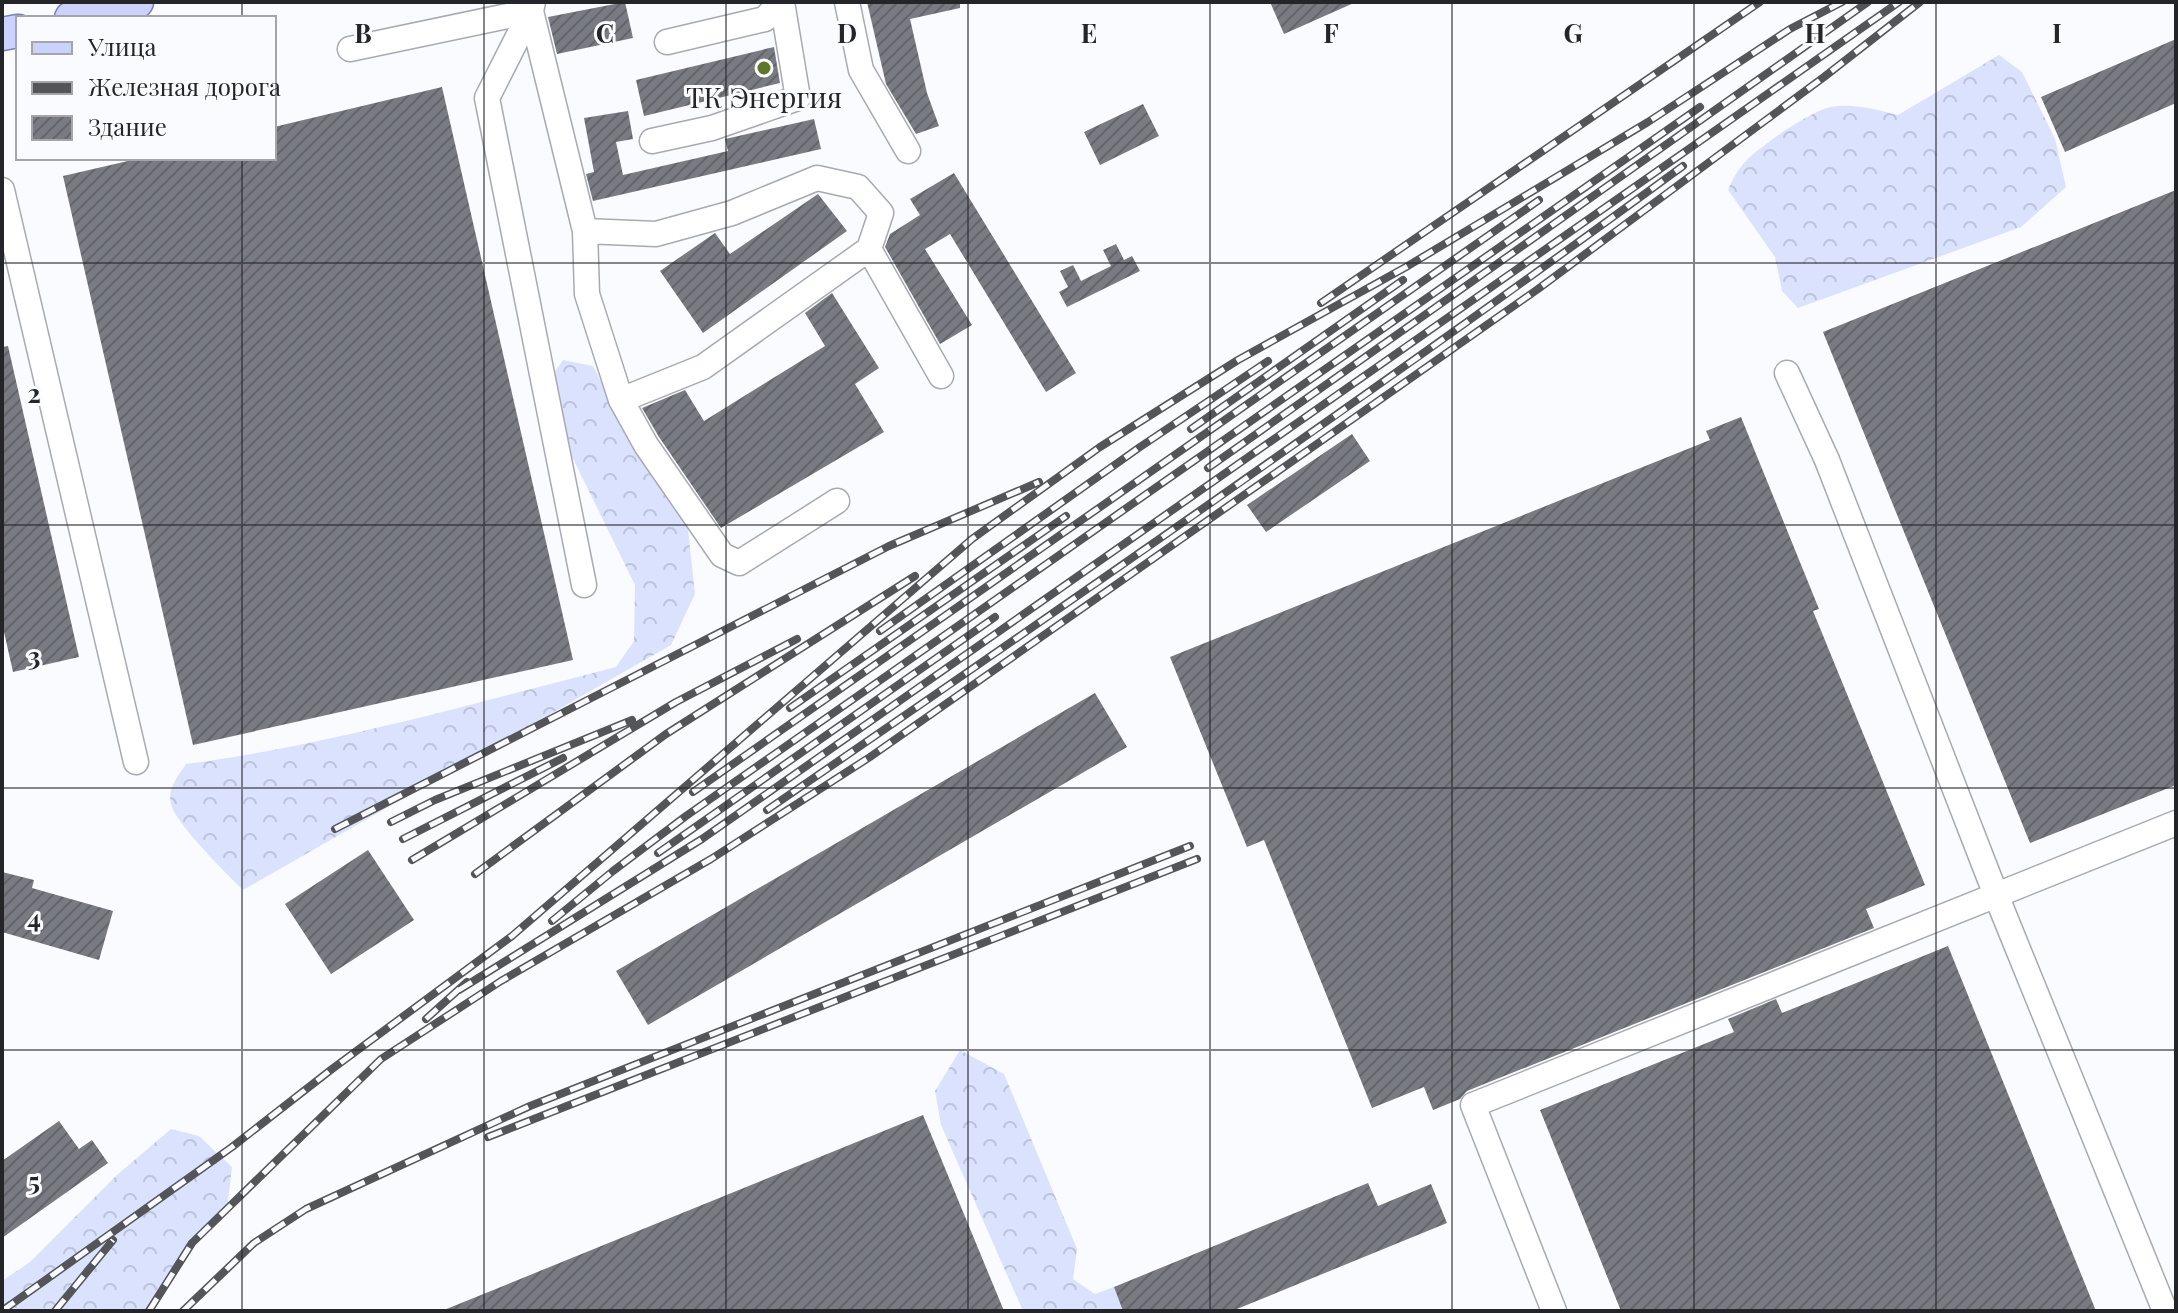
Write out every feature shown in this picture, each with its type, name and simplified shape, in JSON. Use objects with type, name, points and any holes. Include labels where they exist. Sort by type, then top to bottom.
[{"type":"main road","points":[[79,16],[137,2]]},
{"type":"lane","points":[[667,42],[765,19],[781,2]]},
{"type":"lane","points":[[652,141],[712,128],[798,98],[781,2]]},
{"type":"lane","points":[[847,2],[861,70],[908,151]]},
{"type":"lane","points":[[350,49],[532,7]]},
{"type":"lane","points":[[532,7],[585,231],[587,294],[621,400],[646,445],[722,555],[739,563],[837,501]]},
{"type":"lane","points":[[532,7],[487,98],[584,585]]},
{"type":"lane","points":[[585,231],[656,234],[732,213],[817,178],[858,187],[881,213],[869,249],[703,367],[621,400]]},
{"type":"lane","points":[[2,190],[136,762]]},
{"type":"lane","points":[[869,249],[941,376]]},
{"type":"lane","points":[[1787,373],[1827,460],[1996,895],[2165,1311]]},
{"type":"lane","points":[[1554,1311],[1473,1105],[2176,823]]},
{"type":"green space","points":[[1999,55],[2022,72],[2055,139],[2066,187],[2021,227],[1798,308],[1782,291],[1775,257],[1728,190],[1741,166],[1772,139],[1822,110],[1848,106],[1898,115]]},
{"type":"green space","points":[[563,360],[593,366],[625,428],[686,511],[695,594],[671,645],[243,890],[202,848],[171,804],[174,783],[186,764],[348,734],[616,667],[634,641],[635,585],[556,424],[547,383]]},
{"type":"green space","points":[[960,1050],[1004,1074],[1077,1249],[1073,1279],[1095,1294],[1114,1287],[1123,1311],[1023,1311],[941,1125],[935,1091]]},
{"type":"green space","points":[[171,1129],[199,1136],[232,1167],[227,1209],[192,1243],[149,1311],[2,1311],[2,1281],[30,1262],[117,1175]]},
{"type":"building","points":[[625,2],[633,38],[557,54],[548,17]]},
{"type":"building","points":[[867,2],[960,2],[960,8],[910,19],[927,93],[939,126],[916,134],[886,84]]},
{"type":"building","points":[[1270,2],[1356,2],[1284,34]]},
{"type":"building","points":[[2176,39],[2176,103],[2065,152],[2041,97]]},
{"type":"building","points":[[774,47],[780,83],[644,116],[636,80]]},
{"type":"building","points":[[442,87],[573,660],[193,745],[63,176],[132,160],[276,160],[276,127]]},
{"type":"building","points":[[1143,104],[1159,136],[1100,165],[1084,132]]},
{"type":"building","points":[[628,111],[633,139],[616,142],[623,175],[728,151],[725,139],[814,119],[821,149],[593,201],[586,174],[594,172],[584,118]]},
{"type":"building","points":[[954,173],[1076,373],[1046,392],[950,234],[925,249],[972,325],[940,344],[885,247],[890,234],[920,215],[910,199]]},
{"type":"building","points":[[2176,190],[2176,785],[2030,843],[1823,332]]},
{"type":"building","points":[[818,194],[847,231],[703,333],[660,271],[715,233],[730,254]]},
{"type":"building","points":[[1116,244],[1124,260],[1132,256],[1140,271],[1067,307],[1059,292],[1068,287],[1060,271],[1073,265],[1081,281],[1111,266],[1103,250]]},
{"type":"building","points":[[832,293],[879,368],[855,384],[884,432],[721,528],[642,408],[685,390],[704,421],[825,346],[805,313]]},
{"type":"building","points":[[8,346],[79,657],[13,672],[2,623],[2,347]]},
{"type":"building","points":[[1741,417],[1819,609],[1813,611],[1925,885],[1866,909],[1874,928],[1467,1091],[1460,1099],[1433,1110],[1424,1087],[1372,1108],[1264,840],[1247,847],[1170,657],[1710,440],[1706,431]]},
{"type":"building","points":[[1352,434],[1370,461],[1266,532],[1247,505]]},
{"type":"building","points":[[1095,693],[1127,747],[648,1025],[616,971]]},
{"type":"building","points":[[368,850],[414,920],[331,974],[285,904]]},
{"type":"building","points":[[2,872],[34,880],[32,888],[113,911],[99,960],[2,932]]},
{"type":"building","points":[[1948,946],[2096,1311],[1621,1311],[1540,1110],[1734,1032],[1728,1019],[1776,999],[1782,1013]]},
{"type":"building","points":[[923,1115],[1004,1311],[444,1311],[444,1310]]},
{"type":"building","points":[[59,1121],[79,1149],[92,1140],[108,1163],[2,1238],[2,1161]]},
{"type":"building","points":[[1368,1183],[1378,1206],[1431,1184],[1447,1223],[1232,1311],[1123,1311],[1114,1287]]},
{"type":"railway","points":[[1321,303],[1760,2]]},
{"type":"railway","points":[[2,1311],[232,1147],[512,936],[972,539],[1100,447],[1238,360],[1406,267],[1648,122],[1790,29],[1842,2]]},
{"type":"railway","points":[[1208,468],[1868,2]]},
{"type":"railway","points":[[459,990],[702,839],[1899,2]]},
{"type":"railway","points":[[149,1311],[192,1243],[381,1059],[501,981],[711,859],[870,757],[1538,289],[1920,2]]},
{"type":"railway","points":[[552,921],[686,816],[1700,107]]},
{"type":"railway","points":[[767,810],[1228,491],[1683,166]]},
{"type":"railway","points":[[693,792],[1539,200]]},
{"type":"railway","points":[[1191,429],[1403,280]]},
{"type":"railway","points":[[880,631],[1140,447],[1268,361]]},
{"type":"railway","points":[[335,829],[889,546],[1039,482]]},
{"type":"railway","points":[[790,708],[1066,516]]},
{"type":"railway","points":[[475,874],[666,734],[915,576]]},
{"type":"railway","points":[[658,853],[995,617]]},
{"type":"railway","points":[[412,860],[676,702],[797,639]]},
{"type":"railway","points":[[391,822],[435,800],[632,720]]},
{"type":"railway","points":[[403,839],[563,758]]},
{"type":"railway","points":[[183,1311],[254,1243],[306,1209],[530,1106],[1190,846]]},
{"type":"railway","points":[[488,1137],[1197,859]]},
{"type":"railway","points":[[426,1019],[467,982]]},
{"type":"railway","points":[[55,1311],[113,1240]]},
{"type":"place","name":"ТК Энергия","points":[[764,68]]}]
